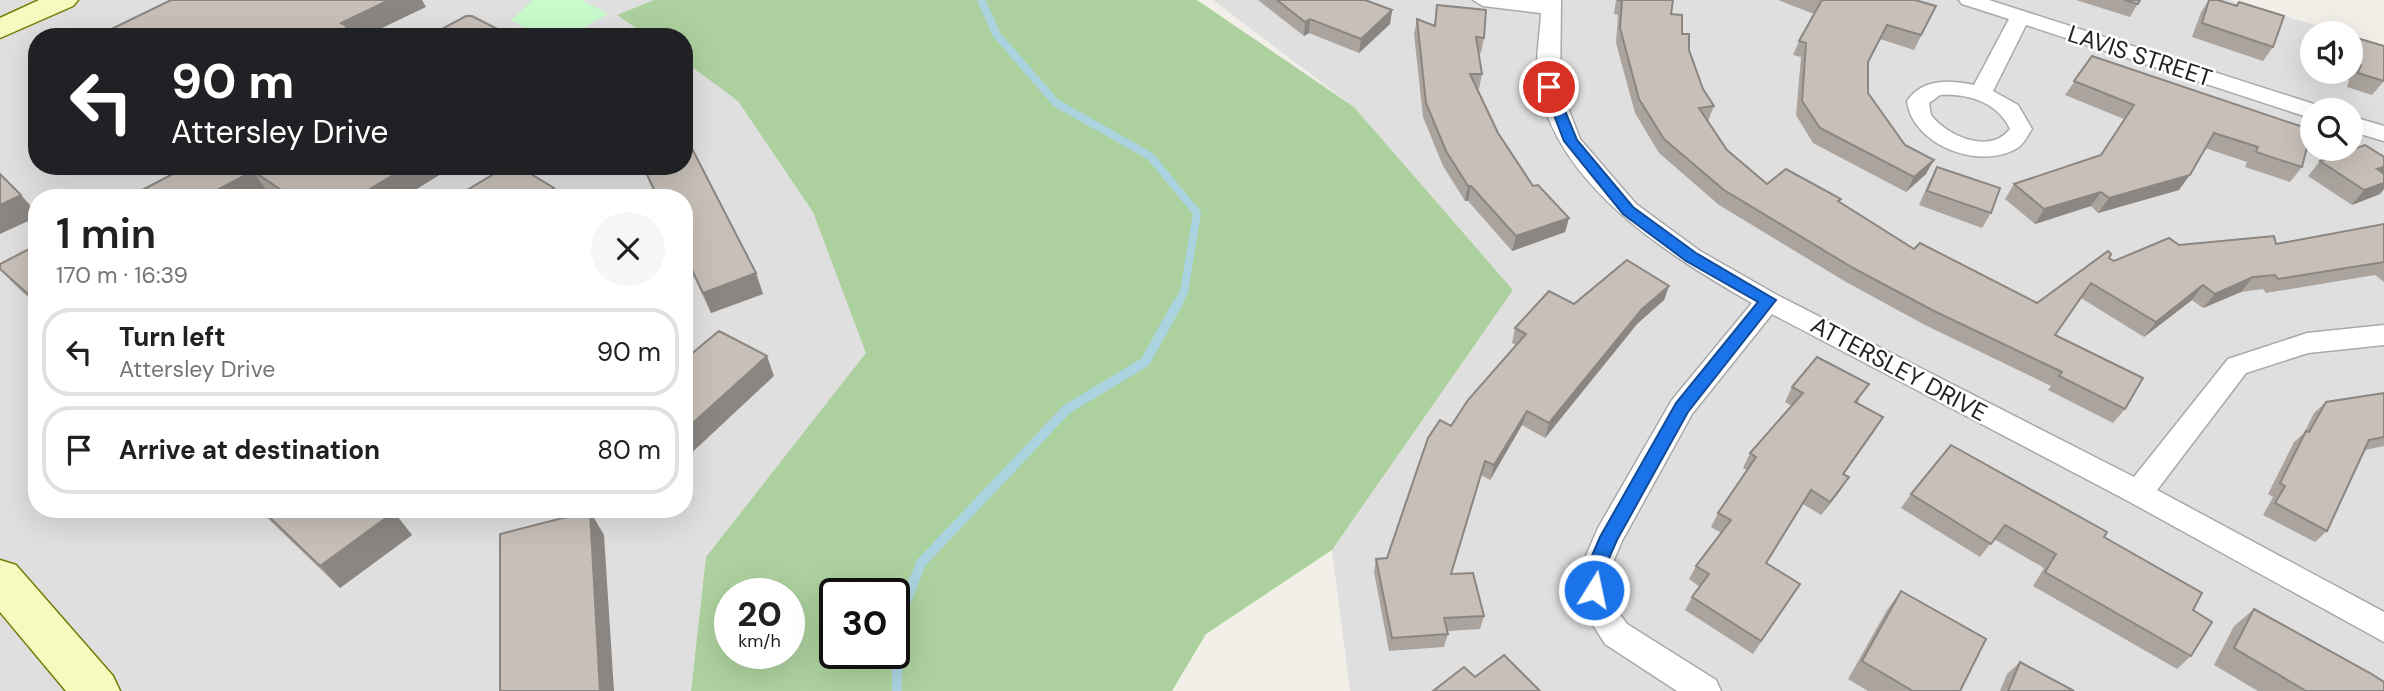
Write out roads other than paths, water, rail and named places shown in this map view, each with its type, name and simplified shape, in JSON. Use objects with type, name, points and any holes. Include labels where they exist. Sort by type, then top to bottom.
[{"type":"main road","points":[[0,11],[29,0]]},
{"type":"main road","points":[[0,29],[63,0]]},
{"type":"main road","points":[[0,579],[96,691]]},
{"type":"street","points":[[1483,0],[1550,4]]},
{"type":"street","name":"LAVIS STREET","points":[[1969,0],[2300,107]]},
{"type":"street","name":"ATTERSLEY DRIVE","points":[[1550,4],[1549,87],[1570,141],[1628,210],[1691,257],[1768,300],[2138,493],[2384,628]]},
{"type":"street","points":[[1981,93],[2020,17]]},
{"type":"street","points":[[2363,127],[2384,134]]},
{"type":"street","points":[[1705,691],[1616,634],[1596,606],[1593,574],[1609,537],[1682,407],[1768,300]]},
{"type":"street","points":[[2138,493],[2237,366],[2306,343],[2384,335]]},
{"type":"waterway","points":[[981,0],[997,35],[1056,103],[1150,156],[1197,213],[1184,292],[1177,305]]},
{"type":"waterway","points":[[897,691],[897,625],[921,563],[1067,409],[1145,362],[1178,303]]}]
